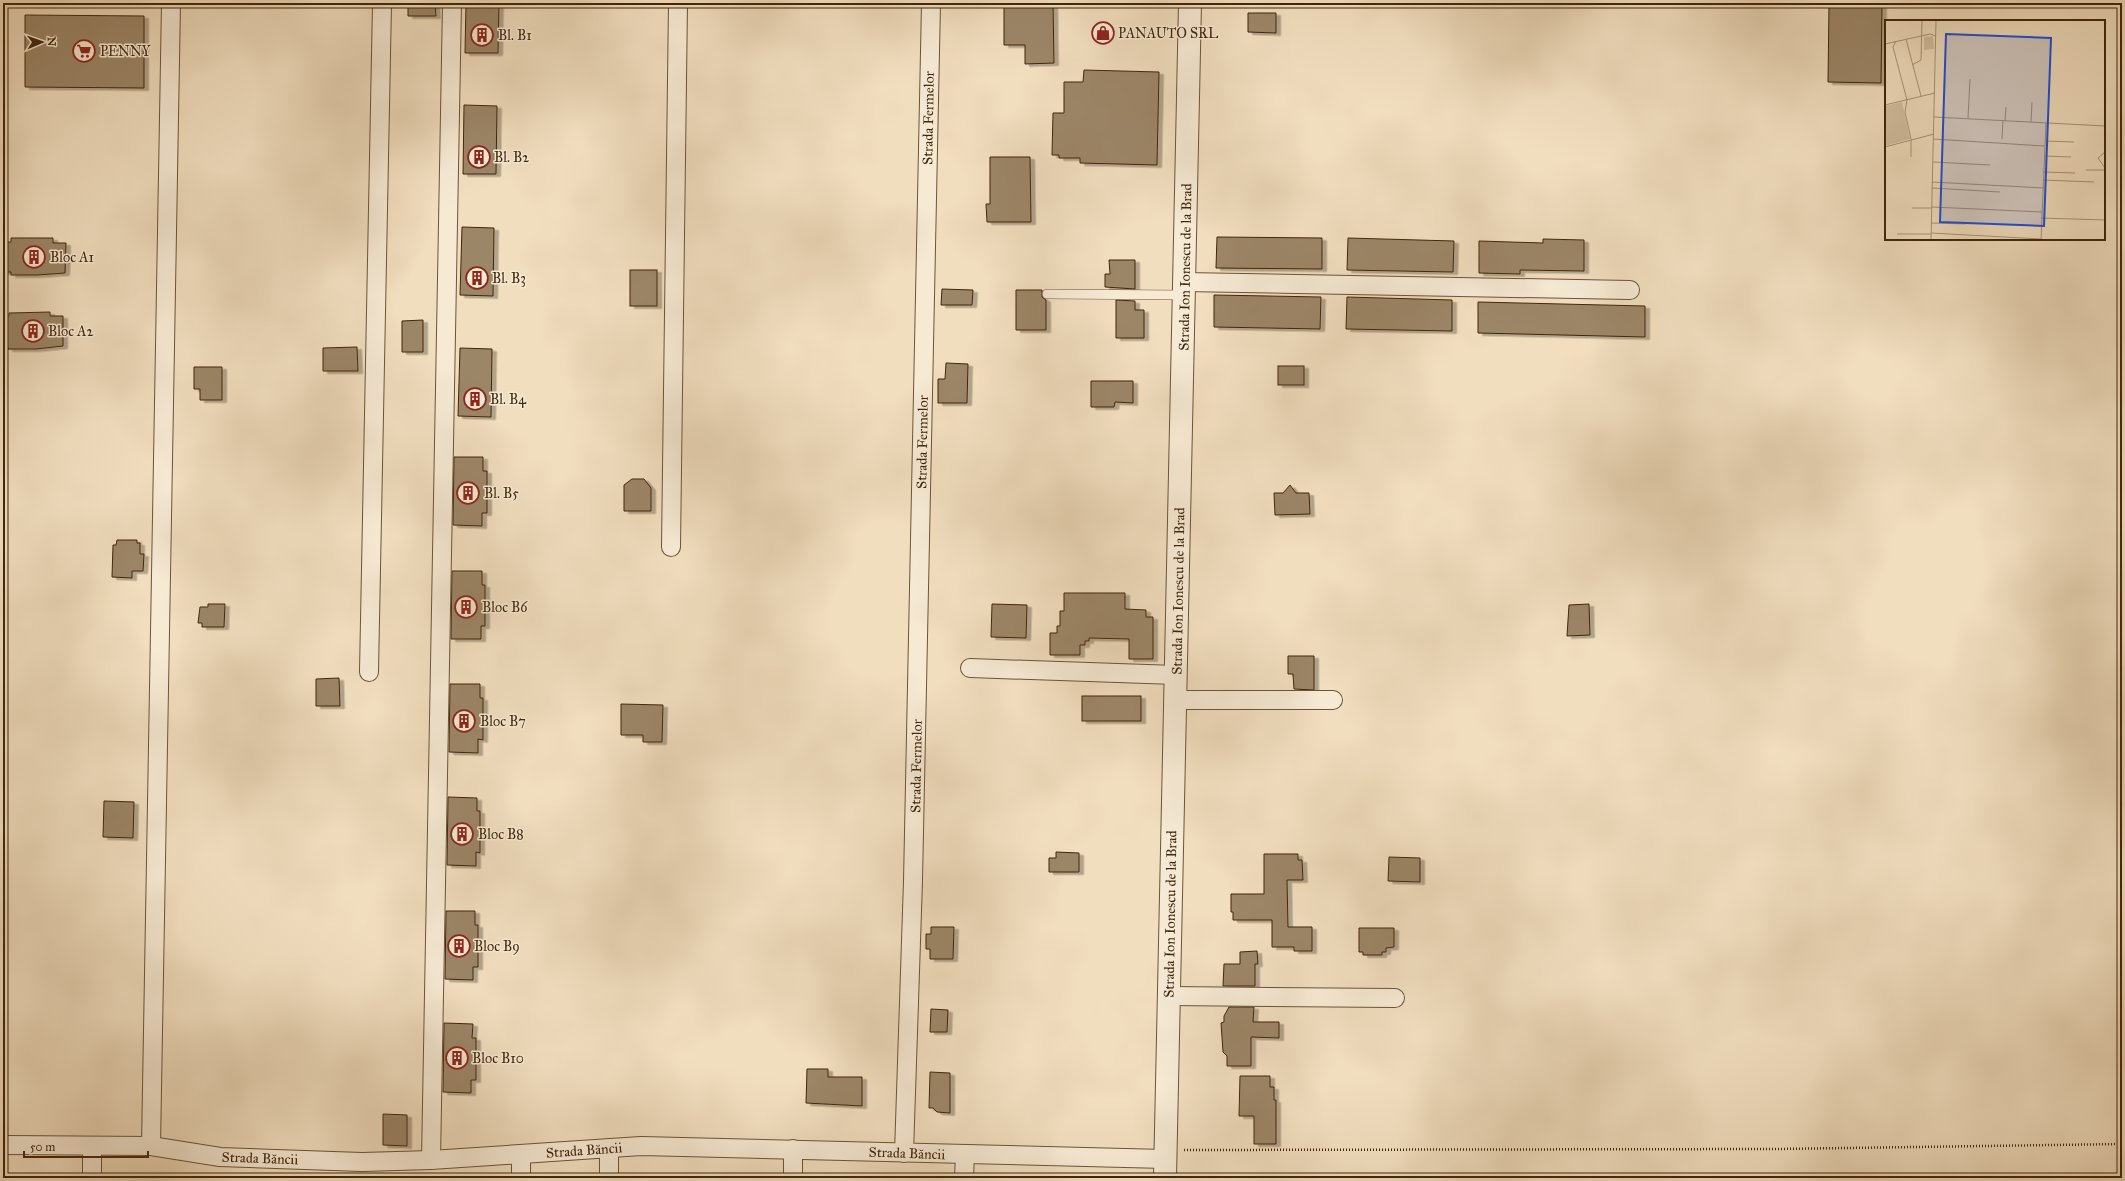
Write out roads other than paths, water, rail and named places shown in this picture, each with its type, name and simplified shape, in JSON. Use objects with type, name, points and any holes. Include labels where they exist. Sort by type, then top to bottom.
[{"type":"street","points":[[151,1146],[171,3]]},
{"type":"street","points":[[369,672],[382,3]]},
{"type":"street","points":[[431,1160],[452,3]]},
{"type":"street","points":[[671,547],[678,3]]},
{"type":"street","name":"Strada Fermelor","points":[[904,1153],[913,881],[931,3]]},
{"type":"street","name":"Strada Ion Ionescu de la Brad","points":[[1165,1163],[1190,3]]},
{"type":"street","points":[[1184,288],[1630,290]]},
{"type":"street","points":[[970,668],[1176,675]]},
{"type":"street","points":[[1175,700],[1333,700]]},
{"type":"street","points":[[1168,996],[1395,998]]},
{"type":"street","name":"Strada Băncii","points":[[3,1145],[151,1146],[220,1157],[362,1162],[431,1160],[610,1148],[678,1146],[965,1154],[1165,1163]]},
{"type":"street","points":[[92,1146],[92,1178]]},
{"type":"street","points":[[609,1178],[610,1148]]},
{"type":"street","points":[[793,1150],[793,1178]]},
{"type":"street","points":[[964,1178],[965,1154]]},
{"type":"street","points":[[520,1178],[521,1155]]},
{"type":"lane","points":[[1047,294],[1184,288]]},
{"type":"place","name":"PANAUTO SRL","points":[[1103,33]]},
{"type":"place","name":"Bl. B1","points":[[482,35]]},
{"type":"place","name":"PENNY","points":[[84,51]]},
{"type":"place","name":"Bl. B2","points":[[479,157]]},
{"type":"place","name":"Bloc A1","points":[[34,257]]},
{"type":"place","name":"Bl. B3","points":[[477,278]]},
{"type":"place","name":"Bloc A2","points":[[33,331]]},
{"type":"place","name":"Bl. B4","points":[[475,399]]},
{"type":"place","name":"Bl. B5","points":[[468,493]]},
{"type":"place","name":"Bloc B6","points":[[466,607]]},
{"type":"place","name":"Bloc B7","points":[[464,721]]},
{"type":"place","name":"Bloc B8","points":[[462,834]]},
{"type":"place","name":"Bloc B9","points":[[459,946]]},
{"type":"place","name":"Bloc B10","points":[[457,1058]]}]
